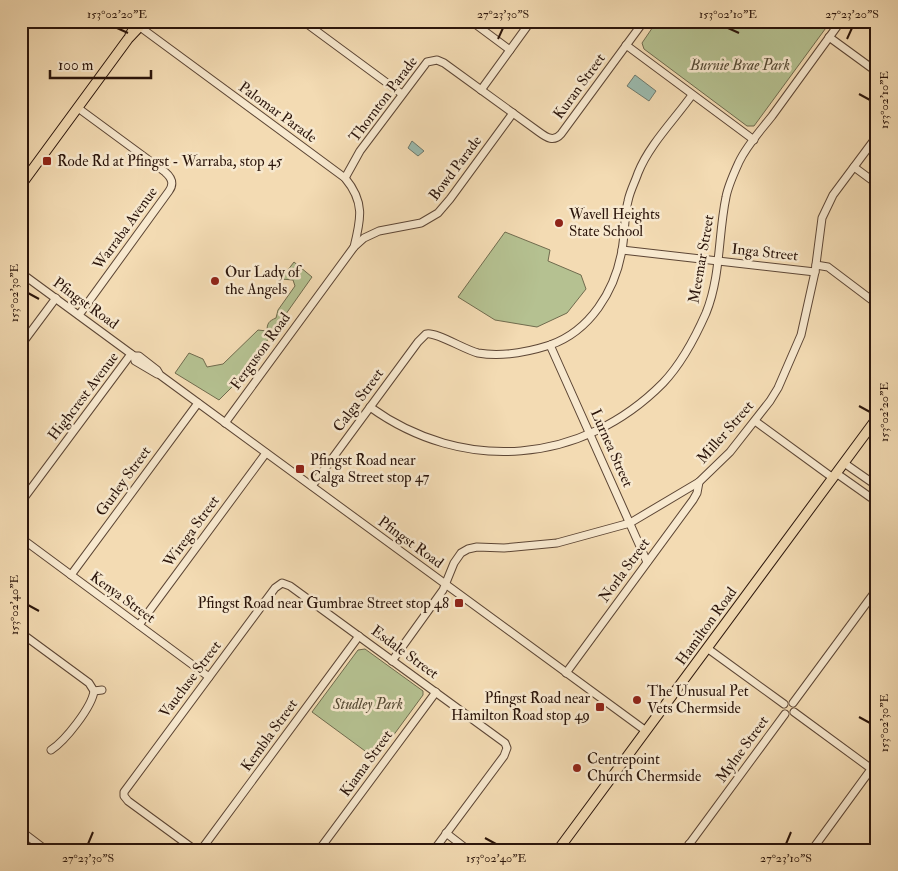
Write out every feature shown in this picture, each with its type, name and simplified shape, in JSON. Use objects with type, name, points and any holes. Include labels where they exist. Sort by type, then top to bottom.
[{"type":"main road","points":[[21,185],[140,24]]},
{"type":"main road","name":"Hamilton Road","points":[[558,850],[877,418]]},
{"type":"street","points":[[303,21],[402,94]]},
{"type":"street","points":[[471,21],[510,50]]},
{"type":"street","points":[[481,90],[531,21]]},
{"type":"street","name":"Kuran Street","points":[[552,139],[561,134],[644,21]]},
{"type":"street","name":"Meemar Street","points":[[370,407],[418,434],[451,445],[501,453],[553,447],[607,426],[634,409],[664,382],[670,374],[688,349],[706,311],[711,298],[718,261],[726,197],[740,161],[841,21]]},
{"type":"street","name":"Palomar Parade","points":[[140,24],[345,178],[356,195],[360,209],[360,225],[354,247]]},
{"type":"street","points":[[829,37],[877,72]]},
{"type":"street","points":[[626,46],[754,140]]},
{"type":"street","name":"Thornton Parade","points":[[345,178],[360,151],[424,64],[434,60],[444,63],[544,136],[552,139]]},
{"type":"street","points":[[550,345],[575,332],[592,316],[611,287],[622,250],[628,200],[642,164],[692,95]]},
{"type":"street","name":"Warraba Avenue","points":[[78,108],[165,172],[172,183],[169,191],[79,315]]},
{"type":"street","name":"Bowd Parade","points":[[354,247],[364,238],[379,231],[421,223],[438,213],[513,113]]},
{"type":"street","name":"Miller Street","points":[[392,660],[443,590],[456,559],[468,549],[557,543],[630,523],[700,482],[730,452],[775,394],[803,327],[815,268],[820,223],[829,201],[877,136]]},
{"type":"street","points":[[854,167],[877,184]]},
{"type":"street","name":"Ferguson Road","points":[[225,423],[354,247]]},
{"type":"street","name":"Inga Street","points":[[622,250],[718,261],[815,268],[828,267],[877,304]]},
{"type":"street","name":"Pfingst Road","points":[[21,273],[133,355],[135,361],[154,374],[160,375],[646,731]]},
{"type":"street","points":[[21,345],[56,298]]},
{"type":"street","name":"Calga Street","points":[[312,486],[421,338],[428,333],[479,353],[524,352],[550,345]]},
{"type":"street","name":"Lurnea Street","points":[[550,345],[648,562]]},
{"type":"street","name":"Highcrest Avenue","points":[[21,502],[133,355]]},
{"type":"street","name":"Gurley Street","points":[[71,575],[198,403]]},
{"type":"street","points":[[755,421],[834,476],[877,502]]},
{"type":"street","name":"Wirega Street","points":[[139,625],[266,453]]},
{"type":"street","points":[[844,463],[877,486]]},
{"type":"street","name":"Norla Street","points":[[566,673],[695,497],[700,482]]},
{"type":"street","name":"Kenya Street","points":[[21,538],[209,677]]},
{"type":"street","name":"Esdale Street","points":[[282,583],[290,586],[436,692],[502,741],[507,748],[504,756],[446,833]]},
{"type":"street","name":"Vaucluse Street","points":[[195,850],[128,801],[124,794],[127,786],[275,588],[282,583]]},
{"type":"street","points":[[793,703],[877,589]]},
{"type":"street","points":[[22,634],[98,691],[62,742],[51,750]]},
{"type":"street","name":"Kembla Street","points":[[201,850],[359,636]]},
{"type":"street","points":[[707,648],[784,704]]},
{"type":"street","name":"Kiama Street","points":[[319,850],[436,692]]},
{"type":"street","points":[[784,704],[787,702],[793,703]]},
{"type":"street","points":[[784,704],[782,710],[785,714],[791,715],[796,708],[793,703]]},
{"type":"street","points":[[794,712],[874,771]]},
{"type":"street","name":"Mylne Street","points":[[687,847],[785,714]]},
{"type":"street","points":[[812,850],[874,771],[877,761]]},
{"type":"street","points":[[21,832],[46,850]]},
{"type":"street","points":[[434,850],[446,833],[468,850]]},
{"type":"street","points":[[687,847],[696,850]]},
{"type":"green space","name":"Burnie Brae Park","points":[[657,21],[831,21],[754,126],[747,126],[644,49],[642,43]]},
{"type":"green space","points":[[505,232],[550,250],[548,261],[581,275],[586,289],[567,313],[537,327],[495,320],[458,297]]},
{"type":"green space","points":[[294,262],[312,277],[240,379],[219,400],[175,373],[189,353],[203,359],[207,367],[223,364],[258,330],[267,331],[267,326],[276,318],[278,310],[295,286],[293,280],[281,279]]},
{"type":"green space","name":"Studley Park","points":[[365,649],[423,691],[423,695],[376,759],[312,712],[358,650]]},
{"type":"shaded area","points":[[635,75],[656,91],[649,101],[627,86]]},
{"type":"shaded area","points":[[412,141],[424,151],[418,156],[408,148]]},
{"type":"place","name":"Rode Rd at Pfingst - Warraba, stop 45","points":[[47,161]]},
{"type":"place","name":"Wavell Heights State School","points":[[559,223]]},
{"type":"place","name":"Our Lady of the Angels","points":[[215,281]]},
{"type":"place","name":"Pfingst Road near Calga Street stop 47","points":[[300,469]]},
{"type":"place","name":"Pfingst Road near Gumbrae Street stop 48","points":[[459,603]]},
{"type":"place","name":"The Unusual Pet Vets Chermside","points":[[637,700]]},
{"type":"place","name":"Pfingst Road near Hamilton Road stop 49","points":[[600,707]]},
{"type":"place","name":"Centrepoint Church Chermside","points":[[577,768]]}]
